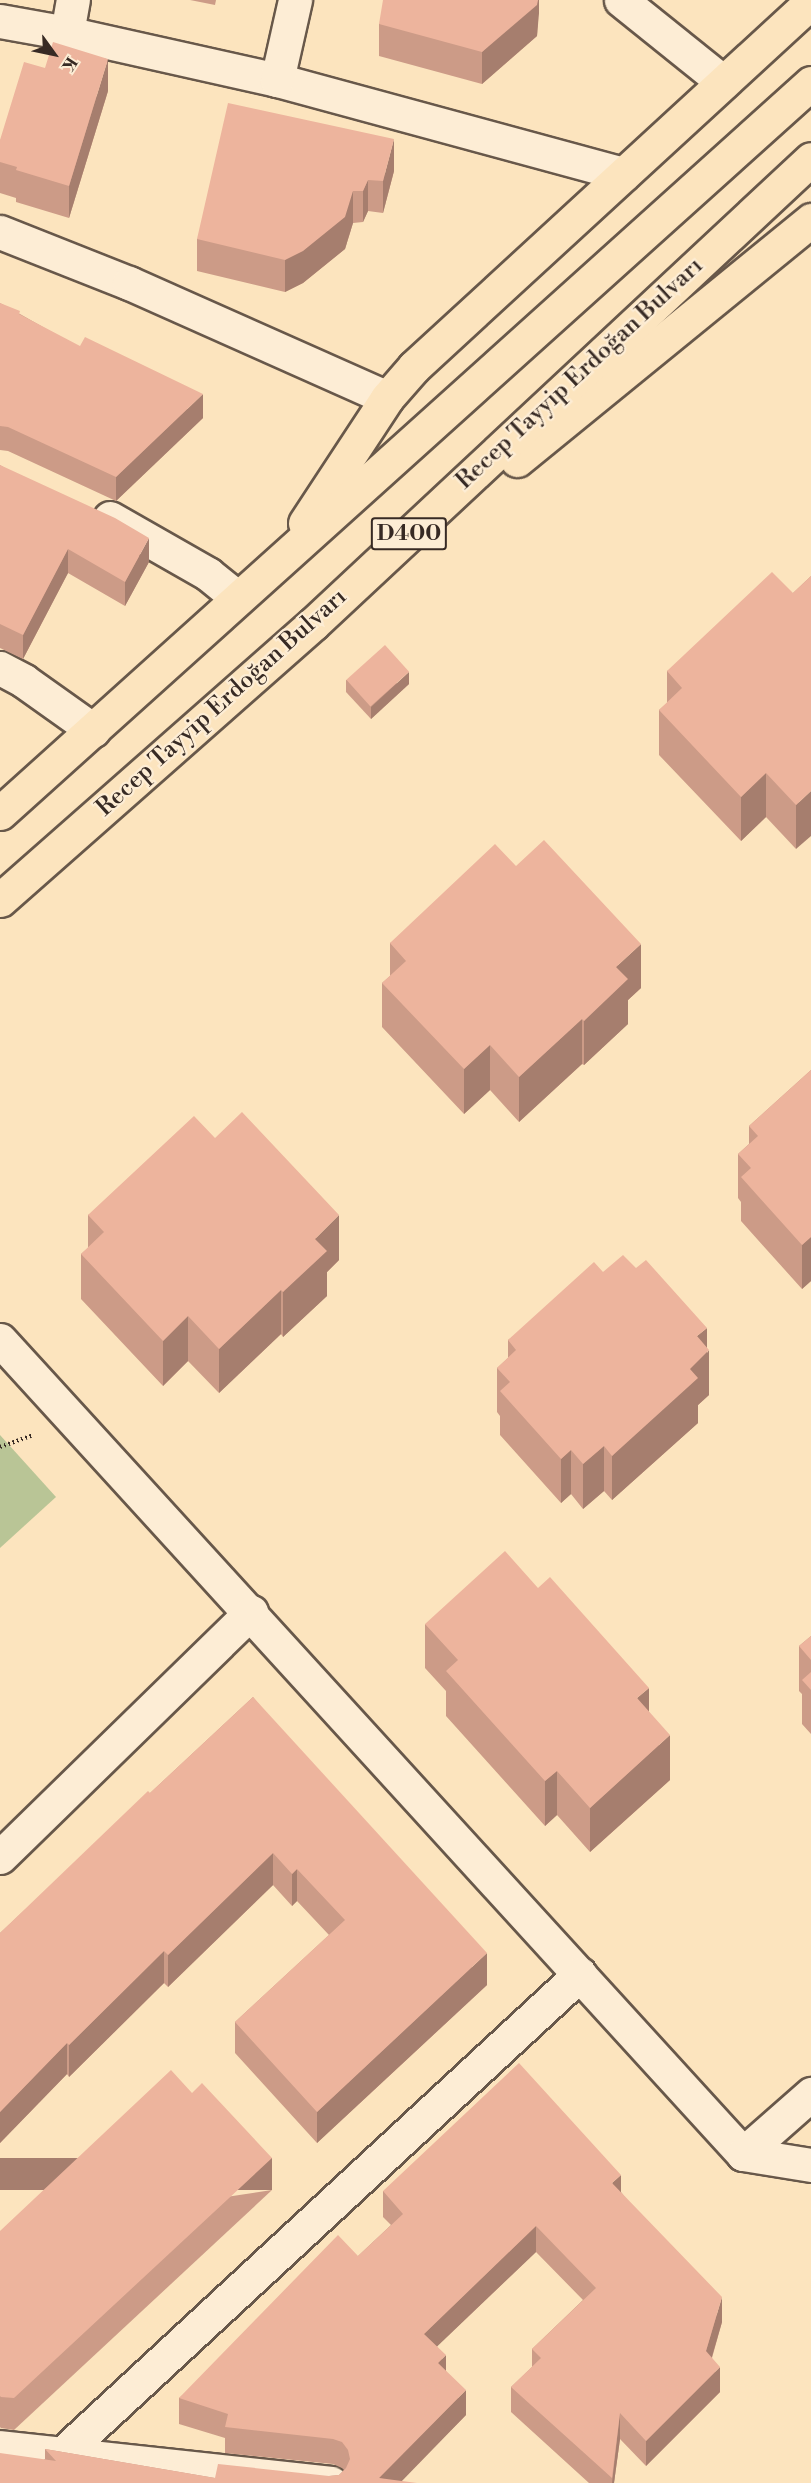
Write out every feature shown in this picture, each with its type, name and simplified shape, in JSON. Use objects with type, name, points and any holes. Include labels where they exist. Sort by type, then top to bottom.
[{"type":"highway","points":[[283,558],[387,398],[414,367],[811,2]]},
{"type":"highway","name":"D400","points":[[0,813],[811,83]]},
{"type":"highway","name":"Recep Tayyip Erdoğan Bulvarı","points":[[0,900],[313,624],[811,159]]},
{"type":"highway","points":[[313,624],[811,220]]},
{"type":"street","points":[[67,33],[73,0]]},
{"type":"street","points":[[277,80],[295,0]]},
{"type":"street","points":[[621,0],[723,82]]},
{"type":"street","points":[[0,21],[67,33],[277,80],[623,174]]},
{"type":"street","points":[[0,232],[129,283],[387,398]]},
{"type":"street","points":[[82,506],[124,525],[208,574],[238,598]]},
{"type":"street","points":[[0,668],[24,681],[93,730]]},
{"type":"street","points":[[0,1340],[251,1612],[743,2154],[811,2165]]},
{"type":"street","points":[[0,1857],[251,1612]]},
{"type":"street","points":[[62,2454],[580,1974]]},
{"type":"street","points":[[743,2154],[811,2094]]},
{"type":"street","points":[[0,2447],[331,2483]]},
{"type":"path","points":[[0,1447],[37,1433]]},
{"type":"green space","points":[[0,1435],[56,1497],[0,1548]]},
{"type":"building","points":[[383,0],[538,0],[537,5],[482,52],[379,24]]},
{"type":"building","points":[[53,42],[108,59],[69,186],[16,170],[17,167],[0,162],[0,140],[24,62],[45,68]]},
{"type":"building","points":[[228,103],[394,139],[383,181],[368,180],[363,191],[353,191],[345,217],[303,251],[285,260],[197,239]]},
{"type":"building","points":[[0,303],[20,311],[19,314],[80,346],[85,337],[203,394],[116,477],[8,427],[0,426]]},
{"type":"building","points":[[0,465],[115,518],[149,538],[125,582],[68,549],[23,635],[0,624]]},
{"type":"building","points":[[772,572],[793,593],[811,576],[811,791],[796,805],[766,773],[741,797],[659,710],[682,688],[667,671]]},
{"type":"building","points":[[385,645],[409,672],[370,707],[346,680]]},
{"type":"building","points":[[544,840],[641,944],[616,967],[628,979],[584,1021],[582,1019],[519,1077],[490,1045],[464,1069],[382,983],[406,961],[390,943],[495,844],[516,866]]},
{"type":"building","points":[[811,1070],[811,1237],[802,1245],[741,1177],[751,1168],[738,1154],[758,1136],[749,1126]]},
{"type":"building","points":[[242,1112],[339,1215],[315,1239],[327,1251],[283,1292],[281,1290],[219,1349],[188,1316],[163,1341],[81,1254],[104,1232],[88,1215],[194,1116],[215,1138]]},
{"type":"building","points":[[623,1255],[636,1268],[646,1260],[707,1328],[697,1336],[709,1350],[690,1369],[698,1378],[612,1456],[604,1446],[583,1464],[571,1450],[561,1459],[500,1391],[510,1382],[497,1368],[516,1350],[508,1340],[594,1262],[603,1272]]},
{"type":"building","points":[[505,1551],[538,1588],[550,1577],[649,1688],[637,1698],[670,1735],[590,1808],[557,1771],[545,1781],[446,1671],[458,1660],[425,1624]]},
{"type":"building","points":[[811,1636],[811,1660],[799,1646]]},
{"type":"building","points":[[811,1672],[811,1690],[802,1680]]},
{"type":"building","points":[[253,1697],[487,1953],[317,2112],[235,2022],[345,1920],[297,1869],[292,1874],[273,1853],[168,1955],[164,1951],[69,2045],[67,2043],[0,2112],[0,1933],[148,1791],[150,1793]]},
{"type":"building","points":[[519,2063],[621,2175],[612,2183],[722,2297],[706,2351],[720,2367],[646,2441],[620,2413],[612,2478],[511,2387],[541,2358],[532,2349],[596,2288],[536,2226],[424,2334],[446,2355],[438,2363],[466,2390],[379,2478],[417,2483],[0,2483],[0,2453],[56,2461],[45,2449],[215,2478],[218,2464],[329,2476],[339,2475],[346,2468],[350,2459],[348,2450],[342,2442],[333,2439],[225,2427],[228,2414],[179,2398],[338,2235],[358,2256],[403,2214],[383,2191]]},
{"type":"building","points":[[171,2070],[192,2093],[202,2083],[272,2158],[14,2398],[1,2397],[0,2231]]}]
